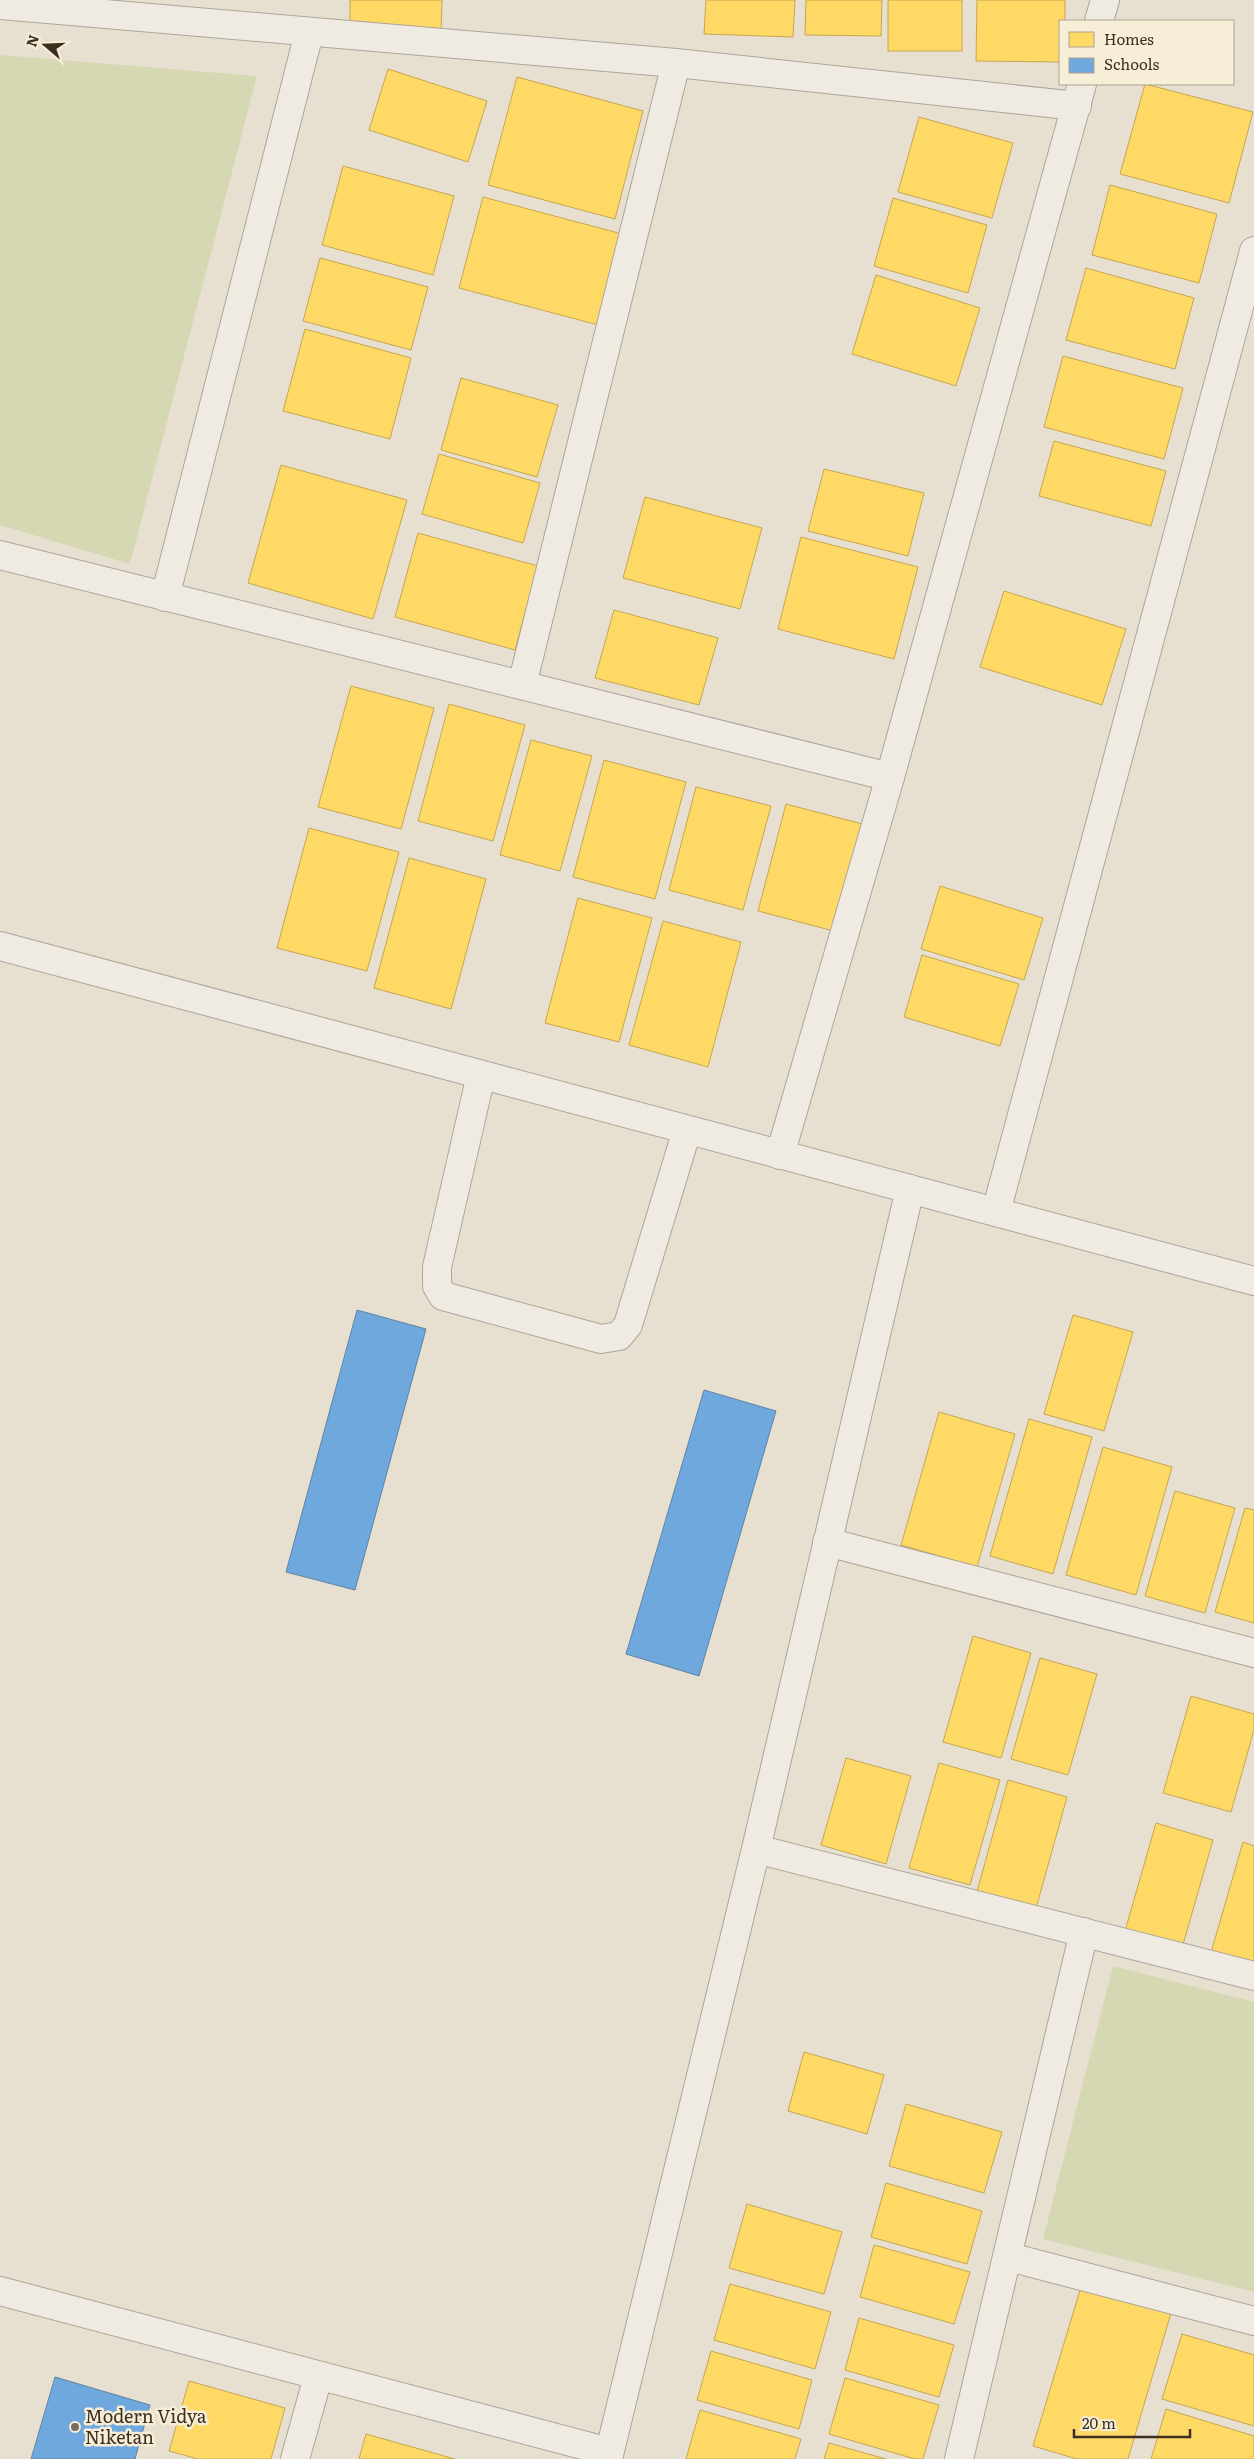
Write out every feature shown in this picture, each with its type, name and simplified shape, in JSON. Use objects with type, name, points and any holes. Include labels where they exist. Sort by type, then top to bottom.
[{"type":"street","points":[[1099,20],[1105,0]]},
{"type":"street","points":[[0,5],[310,33],[1080,95],[890,777],[780,1155]]},
{"type":"street","points":[[165,596],[310,33]]},
{"type":"street","points":[[522,685],[676,63]]},
{"type":"street","points":[[996,1212],[1254,251]]},
{"type":"street","points":[[0,555],[890,777]]},
{"type":"street","points":[[0,946],[1254,1281]]},
{"type":"street","points":[[481,1074],[437,1267],[437,1286],[443,1296],[601,1339],[620,1336],[628,1325],[686,1130]]},
{"type":"street","points":[[0,2291],[608,2456],[756,1849],[910,1189]]},
{"type":"street","points":[[827,1542],[1254,1653]]},
{"type":"street","points":[[756,1849],[1254,1976]]},
{"type":"street","points":[[959,2459],[1009,2258],[1084,1932]]},
{"type":"street","points":[[1009,2258],[1254,2321]]},
{"type":"street","points":[[295,2459],[318,2377]]},
{"type":"green space","points":[[0,55],[257,76],[130,564],[0,525]]},
{"type":"green space","points":[[1113,1966],[1254,2002],[1254,2292],[1043,2239]]},
{"type":"building: Homes","points":[[350,0],[442,0],[441,31],[350,29]]},
{"type":"building: Homes","points":[[706,0],[795,0],[793,37],[704,34]]},
{"type":"building: Homes","points":[[806,0],[882,0],[881,36],[805,35]]},
{"type":"building: Homes","points":[[888,0],[962,0],[962,51],[888,51]]},
{"type":"building: Homes","points":[[977,0],[1065,0],[1065,20],[1059,20],[1059,62],[976,61]]},
{"type":"building: Homes","points":[[388,69],[487,101],[468,162],[369,130]]},
{"type":"building: Homes","points":[[517,77],[643,111],[615,219],[488,185]]},
{"type":"building: Homes","points":[[1145,85],[1253,112],[1229,203],[1120,174]]},
{"type":"building: Homes","points":[[919,117],[1013,143],[992,218],[898,192]]},
{"type":"building: Homes","points":[[343,166],[454,196],[433,275],[322,245]]},
{"type":"building: Homes","points":[[1110,185],[1217,214],[1199,283],[1092,255]]},
{"type":"building: Homes","points":[[483,197],[626,235],[602,326],[459,288]]},
{"type":"building: Homes","points":[[893,198],[987,225],[968,293],[874,266]]},
{"type":"building: Homes","points":[[320,258],[428,287],[411,350],[303,321]]},
{"type":"building: Homes","points":[[1086,268],[1194,298],[1175,369],[1066,340]]},
{"type":"building: Homes","points":[[876,275],[980,308],[956,386],[852,354]]},
{"type":"building: Homes","points":[[305,329],[411,358],[390,439],[283,411]]},
{"type":"building: Homes","points":[[1063,356],[1183,388],[1164,459],[1044,427]]},
{"type":"building: Homes","points":[[461,378],[558,405],[537,477],[441,450]]},
{"type":"building: Homes","points":[[1054,441],[1166,471],[1151,526],[1039,496]]},
{"type":"building: Homes","points":[[439,454],[540,483],[523,543],[422,514]]},
{"type":"building: Homes","points":[[281,465],[407,500],[373,619],[248,583]]},
{"type":"building: Homes","points":[[824,469],[924,493],[908,556],[808,531]]},
{"type":"building: Homes","points":[[645,497],[762,528],[740,609],[623,578]]},
{"type":"building: Homes","points":[[418,533],[538,566],[515,650],[395,617]]},
{"type":"building: Homes","points":[[801,537],[918,567],[894,659],[778,629]]},
{"type":"building: Homes","points":[[1004,591],[1126,629],[1102,705],[980,667]]},
{"type":"building: Homes","points":[[614,610],[718,638],[699,705],[595,678]]},
{"type":"building: Homes","points":[[351,686],[434,708],[401,829],[318,807]]},
{"type":"building: Homes","points":[[449,704],[525,725],[493,841],[418,821]]},
{"type":"building: Homes","points":[[531,740],[592,756],[560,871],[500,855]]},
{"type":"building: Homes","points":[[604,760],[686,782],[655,899],[573,877]]},
{"type":"building: Homes","points":[[696,787],[771,806],[743,910],[669,890]]},
{"type":"building: Homes","points":[[786,804],[870,826],[841,933],[758,911]]},
{"type":"building: Homes","points":[[309,828],[399,852],[367,971],[277,948]]},
{"type":"building: Homes","points":[[409,858],[486,879],[451,1009],[374,988]]},
{"type":"building: Homes","points":[[940,886],[1043,918],[1024,980],[921,949]]},
{"type":"building: Homes","points":[[578,898],[652,918],[619,1042],[545,1023]]},
{"type":"building: Homes","points":[[663,921],[741,942],[708,1067],[629,1045]]},
{"type":"building: Homes","points":[[922,955],[1019,984],[1000,1046],[904,1017]]},
{"type":"building: Homes","points":[[1073,1315],[1133,1332],[1104,1431],[1044,1414]]},
{"type":"building: Homes","points":[[939,1412],[1015,1434],[977,1567],[901,1545]]},
{"type":"building: Homes","points":[[1029,1419],[1092,1437],[1053,1574],[990,1556]]},
{"type":"building: Homes","points":[[1103,1447],[1172,1467],[1136,1595],[1066,1575]]},
{"type":"building: Homes","points":[[1175,1491],[1235,1508],[1205,1613],[1145,1596]]},
{"type":"building: Homes","points":[[1245,1508],[1254,1510],[1254,1623],[1215,1612]]},
{"type":"building: Homes","points":[[973,1636],[1031,1653],[1001,1758],[943,1742]]},
{"type":"building: Homes","points":[[1040,1658],[1097,1674],[1068,1775],[1011,1759]]},
{"type":"building: Homes","points":[[1191,1696],[1254,1714],[1254,1730],[1231,1812],[1163,1793]]},
{"type":"building: Homes","points":[[846,1758],[911,1776],[886,1864],[821,1845]]},
{"type":"building: Homes","points":[[939,1763],[1000,1780],[970,1885],[909,1868]]},
{"type":"building: Homes","points":[[1008,1780],[1067,1797],[1035,1912],[976,1895]]},
{"type":"building: Homes","points":[[1156,1823],[1213,1840],[1182,1948],[1125,1931]]},
{"type":"building: Homes","points":[[1243,1842],[1254,1846],[1254,1969],[1210,1956]]},
{"type":"building: Homes","points":[[804,2052],[884,2075],[867,2134],[788,2111]]},
{"type":"building: Homes","points":[[906,2104],[1002,2132],[984,2193],[889,2166]]},
{"type":"building: Homes","points":[[886,2183],[982,2211],[967,2264],[871,2237]]},
{"type":"building: Homes","points":[[747,2204],[842,2232],[824,2294],[729,2268]]},
{"type":"building: Homes","points":[[874,2245],[970,2272],[954,2324],[860,2297]]},
{"type":"building: Homes","points":[[730,2284],[831,2312],[815,2369],[714,2340]]},
{"type":"building: Homes","points":[[1081,2287],[1171,2313],[1128,2459],[1077,2459],[1033,2446]]},
{"type":"building: Homes","points":[[859,2318],[954,2345],[939,2397],[845,2370]]},
{"type":"building: Homes","points":[[1182,2334],[1254,2355],[1254,2426],[1162,2399]]},
{"type":"building: Homes","points":[[711,2351],[812,2380],[799,2429],[697,2400]]},
{"type":"building: Homes","points":[[845,2378],[939,2405],[923,2459],[915,2459],[829,2434]]},
{"type":"building: Homes","points":[[189,2381],[285,2408],[271,2459],[198,2459],[169,2451]]},
{"type":"building: Homes","points":[[1166,2409],[1254,2436],[1254,2459],[1151,2459]]},
{"type":"building: Homes","points":[[700,2410],[801,2439],[795,2459],[686,2459]]},
{"type":"building: Homes","points":[[366,2434],[455,2459],[359,2459]]},
{"type":"building: Homes","points":[[829,2443],[886,2459],[824,2459]]},
{"type":"building: Schools","points":[[357,1310],[426,1329],[355,1590],[286,1572]]},
{"type":"building: Schools","points":[[704,1390],[776,1411],[699,1676],[626,1654]]},
{"type":"building: Schools","points":[[55,2377],[150,2405],[135,2459],[31,2459]]},
{"type":"place","name":"Modern Vidya Niketan","points":[[75,2427]]}]
